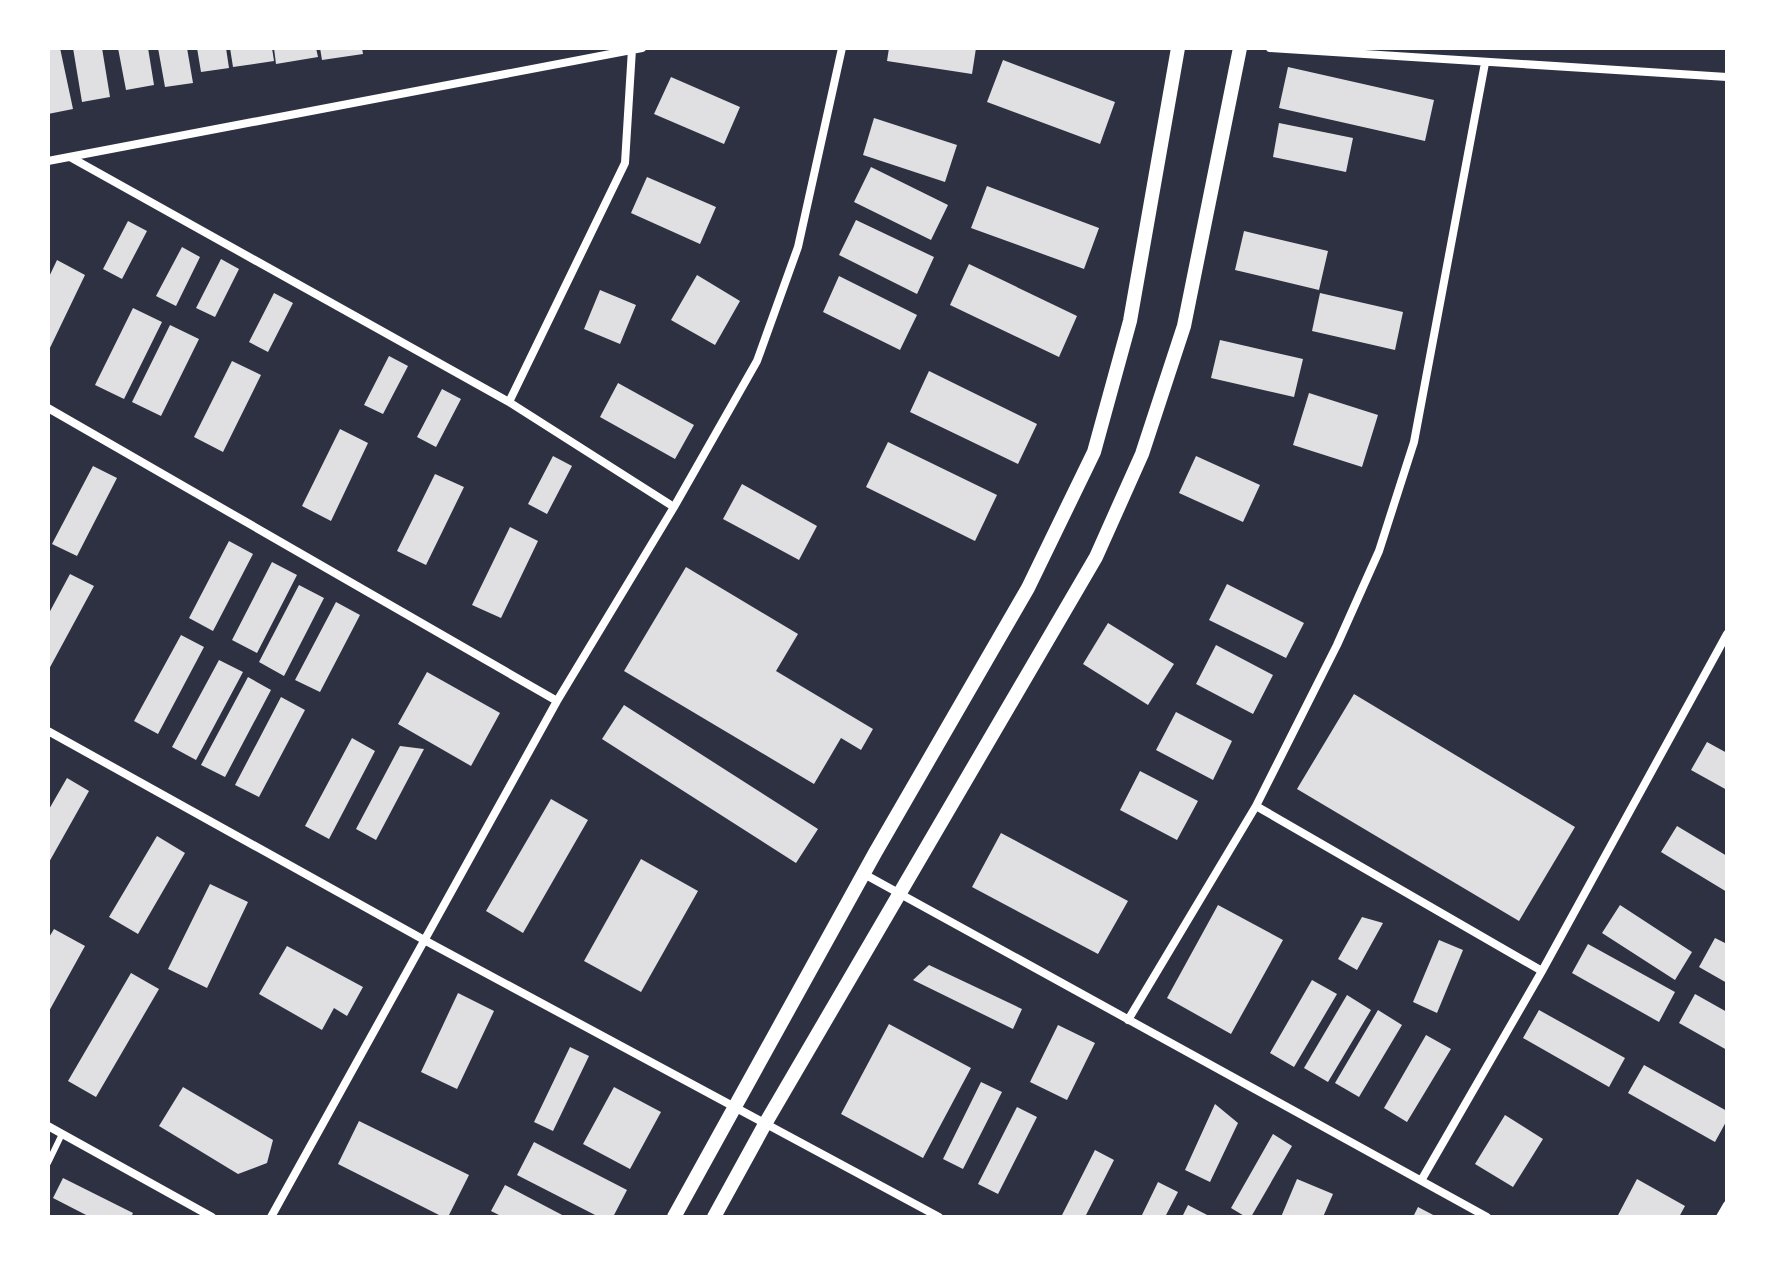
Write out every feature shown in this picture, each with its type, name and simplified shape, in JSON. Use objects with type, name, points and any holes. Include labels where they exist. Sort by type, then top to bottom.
[{"type":"street","points":[[271,1217],[557,701],[674,507],[757,361],[798,247],[842,48]]},
{"type":"street","points":[[674,1217],[864,874],[1028,588],[1094,452],[1130,321],[1178,48]]},
{"type":"street","points":[[714,1217],[765,1124],[1096,557],[1142,454],[1184,326],[1240,48]]},
{"type":"street","points":[[1270,48],[1727,77]]},
{"type":"street","points":[[48,161],[637,49],[625,163],[509,402]]},
{"type":"street","points":[[1128,1020],[1256,806],[1337,645],[1379,551],[1414,442],[1485,63]]},
{"type":"street","points":[[70,157],[509,402],[674,507]]},
{"type":"street","points":[[48,408],[557,701]]},
{"type":"street","points":[[1422,1179],[1542,971],[1727,634]]},
{"type":"street","points":[[48,731],[426,941],[939,1217]]},
{"type":"street","points":[[1256,806],[1542,971]]},
{"type":"street","points":[[864,874],[1487,1217]]},
{"type":"street","points":[[48,1126],[212,1217]]},
{"type":"street","points":[[1720,1217],[1727,1205]]},
{"type":"lane","points":[[48,1163],[62,1134]]},
{"type":"building","points":[[48,48],[60,48],[73,109],[48,114]]},
{"type":"building","points":[[73,48],[102,48],[110,97],[82,102]]},
{"type":"building","points":[[118,48],[148,48],[154,85],[126,90]]},
{"type":"building","points":[[158,48],[187,48],[193,83],[165,87]]},
{"type":"building","points":[[197,48],[226,48],[229,68],[201,72]]},
{"type":"building","points":[[230,48],[272,48],[274,61],[233,67]]},
{"type":"building","points":[[274,48],[316,48],[318,57],[276,64]]},
{"type":"building","points":[[320,48],[362,48],[363,54],[322,60]]},
{"type":"building","points":[[889,48],[976,48],[972,74],[887,61]]},
{"type":"building","points":[[1003,60],[1115,102],[1100,144],[987,102]]},
{"type":"building","points":[[1288,67],[1434,100],[1425,141],[1279,108]]},
{"type":"building","points":[[671,77],[740,107],[724,144],[654,114]]},
{"type":"building","points":[[874,118],[957,145],[945,182],[863,155]]},
{"type":"building","points":[[1279,123],[1353,138],[1346,172],[1273,157]]},
{"type":"building","points":[[871,167],[948,205],[931,240],[854,202]]},
{"type":"building","points":[[647,177],[716,207],[700,244],[631,213]]},
{"type":"building","points":[[987,186],[1099,228],[1084,269],[971,228]]},
{"type":"building","points":[[856,220],[934,257],[917,294],[839,255]]},
{"type":"building","points":[[128,221],[147,231],[122,279],[103,269]]},
{"type":"building","points":[[1244,231],[1328,251],[1319,290],[1235,270]]},
{"type":"building","points":[[182,247],[200,257],[176,306],[156,296]]},
{"type":"building","points":[[221,259],[239,269],[215,317],[196,308]]},
{"type":"building","points":[[57,260],[85,275],[48,352],[48,279]]},
{"type":"building","points":[[969,264],[1077,316],[1059,357],[950,305]]},
{"type":"building","points":[[697,275],[740,301],[715,345],[671,320]]},
{"type":"building","points":[[839,276],[917,315],[900,350],[823,312]]},
{"type":"building","points":[[600,290],[636,305],[620,344],[584,329]]},
{"type":"building","points":[[274,293],[293,303],[268,352],[249,342]]},
{"type":"building","points":[[1320,293],[1403,312],[1395,350],[1312,331]]},
{"type":"building","points":[[133,308],[162,322],[124,399],[95,385]]},
{"type":"building","points":[[170,325],[199,339],[161,416],[132,402]]},
{"type":"building","points":[[1220,340],[1303,359],[1294,397],[1211,378]]},
{"type":"building","points":[[389,356],[408,366],[383,414],[364,405]]},
{"type":"building","points":[[232,361],[261,375],[223,452],[194,437]]},
{"type":"building","points":[[929,371],[1037,424],[1018,464],[910,412]]},
{"type":"building","points":[[618,383],[694,425],[675,459],[600,417]]},
{"type":"building","points":[[442,389],[461,399],[436,447],[417,437]]},
{"type":"building","points":[[1309,393],[1378,415],[1362,467],[1293,445]]},
{"type":"building","points":[[340,429],[368,443],[331,521],[302,506]]},
{"type":"building","points":[[888,442],[997,495],[975,541],[866,487]]},
{"type":"building","points":[[553,456],[572,466],[547,514],[528,504]]},
{"type":"building","points":[[1196,456],[1260,485],[1243,522],[1179,493]]},
{"type":"building","points":[[93,466],[117,478],[77,556],[52,544]]},
{"type":"building","points":[[435,474],[464,487],[426,565],[397,551]]},
{"type":"building","points":[[742,484],[817,526],[799,560],[723,519]]},
{"type":"building","points":[[510,527],[538,541],[501,618],[472,605]]},
{"type":"building","points":[[229,541],[253,554],[213,631],[189,618]]},
{"type":"building","points":[[272,562],[297,575],[257,653],[232,640]]},
{"type":"building","points":[[686,567],[798,634],[776,671],[873,729],[861,750],[841,738],[814,784],[624,671]]},
{"type":"building","points":[[70,574],[94,586],[48,671],[48,615]]},
{"type":"building","points":[[1227,584],[1304,623],[1286,658],[1209,620]]},
{"type":"building","points":[[299,585],[324,598],[284,676],[259,662]]},
{"type":"building","points":[[336,602],[360,615],[320,692],[295,680]]},
{"type":"building","points":[[1108,623],[1174,664],[1148,705],[1083,664]]},
{"type":"building","points":[[181,635],[204,647],[158,734],[134,721]]},
{"type":"building","points":[[1216,645],[1273,675],[1253,714],[1196,684]]},
{"type":"building","points":[[219,660],[243,672],[196,760],[172,747]]},
{"type":"building","points":[[427,672],[500,713],[471,766],[398,724]]},
{"type":"building","points":[[248,677],[271,690],[225,777],[201,765]]},
{"type":"building","points":[[1354,694],[1575,827],[1519,921],[1297,789]]},
{"type":"building","points":[[281,697],[305,710],[259,797],[235,785]]},
{"type":"building","points":[[624,705],[818,829],[796,863],[602,739]]},
{"type":"building","points":[[1176,712],[1232,741],[1213,780],[1156,750]]},
{"type":"building","points":[[352,738],[375,751],[329,839],[305,826]]},
{"type":"building","points":[[1707,742],[1727,753],[1727,790],[1691,770]]},
{"type":"building","points":[[400,746],[424,749],[376,840],[356,829]]},
{"type":"building","points":[[1140,771],[1198,801],[1177,840],[1120,810]]},
{"type":"building","points":[[67,778],[89,791],[48,864],[48,811]]},
{"type":"building","points":[[551,799],[588,820],[523,933],[486,911]]},
{"type":"building","points":[[1677,826],[1727,856],[1727,892],[1661,852]]},
{"type":"building","points":[[1001,833],[1128,901],[1098,954],[972,887]]},
{"type":"building","points":[[157,836],[185,853],[138,934],[109,917]]},
{"type":"building","points":[[641,859],[698,891],[641,992],[584,961]]},
{"type":"building","points":[[210,884],[248,902],[207,988],[168,969]]},
{"type":"building","points":[[1218,905],[1283,940],[1231,1034],[1167,998]]},
{"type":"building","points":[[1620,905],[1692,952],[1675,980],[1602,933]]},
{"type":"building","points":[[1362,917],[1383,923],[1357,970],[1338,959]]},
{"type":"building","points":[[54,929],[85,946],[48,1013],[48,939]]},
{"type":"building","points":[[1715,938],[1727,944],[1727,983],[1699,967]]},
{"type":"building","points":[[1439,940],[1463,950],[1437,1013],[1413,1002]]},
{"type":"building","points":[[1588,944],[1675,992],[1659,1022],[1572,973]]},
{"type":"building","points":[[287,946],[363,987],[347,1016],[334,1008],[322,1030],[259,994]]},
{"type":"building","points":[[929,965],[1022,1009],[1013,1029],[913,980]]},
{"type":"building","points":[[131,973],[159,989],[96,1097],[68,1081]]},
{"type":"building","points":[[1312,980],[1337,994],[1294,1067],[1270,1053]]},
{"type":"building","points":[[458,993],[494,1011],[457,1089],[421,1072]]},
{"type":"building","points":[[1695,994],[1727,1012],[1727,1050],[1679,1023]]},
{"type":"building","points":[[1347,995],[1371,1010],[1328,1082],[1304,1068]]},
{"type":"building","points":[[1378,1010],[1402,1025],[1359,1097],[1335,1083]]},
{"type":"building","points":[[1539,1010],[1625,1058],[1609,1087],[1523,1038]]},
{"type":"building","points":[[889,1024],[971,1068],[923,1158],[841,1114]]},
{"type":"building","points":[[1058,1025],[1095,1043],[1067,1100],[1030,1082]]},
{"type":"building","points":[[1426,1035],[1451,1049],[1407,1122],[1384,1108]]},
{"type":"building","points":[[570,1047],[589,1056],[553,1131],[534,1122]]},
{"type":"building","points":[[1644,1065],[1727,1111],[1727,1120],[1715,1142],[1628,1093]]},
{"type":"building","points":[[981,1082],[1002,1092],[963,1169],[943,1159]]},
{"type":"building","points":[[183,1087],[273,1140],[267,1163],[238,1174],[159,1126]]},
{"type":"building","points":[[614,1087],[661,1112],[630,1169],[583,1144]]},
{"type":"building","points":[[1215,1104],[1238,1123],[1210,1182],[1185,1170]]},
{"type":"building","points":[[1017,1107],[1037,1117],[998,1194],[978,1184]]},
{"type":"building","points":[[1505,1115],[1543,1139],[1513,1187],[1475,1164]]},
{"type":"building","points":[[359,1121],[469,1175],[448,1217],[338,1164]]},
{"type":"building","points":[[1273,1134],[1292,1146],[1251,1217],[1246,1217],[1231,1208]]},
{"type":"building","points":[[534,1142],[627,1190],[613,1217],[599,1217],[517,1175]]},
{"type":"building","points":[[1095,1150],[1114,1160],[1085,1217],[1061,1217]]},
{"type":"building","points":[[63,1178],[133,1213],[131,1217],[90,1217],[53,1198]]},
{"type":"building","points":[[1297,1179],[1333,1194],[1323,1217],[1281,1217]]},
{"type":"building","points":[[1637,1179],[1685,1206],[1679,1217],[1617,1217]]},
{"type":"building","points":[[1158,1182],[1178,1192],[1165,1217],[1141,1217]]},
{"type":"building","points":[[505,1185],[566,1217],[503,1217],[491,1211]]},
{"type":"building","points":[[1188,1205],[1211,1217],[1182,1217]]},
{"type":"building","points":[[1418,1207],[1437,1217],[1413,1217]]}]
